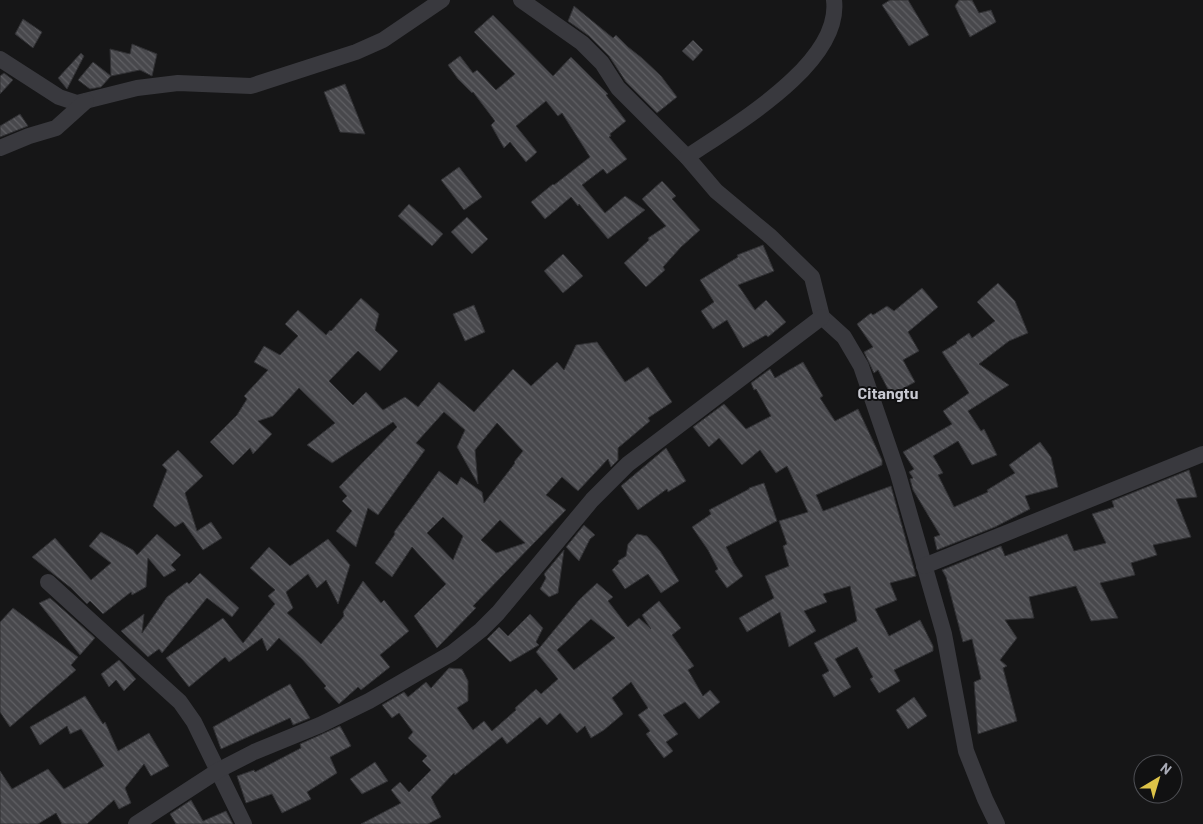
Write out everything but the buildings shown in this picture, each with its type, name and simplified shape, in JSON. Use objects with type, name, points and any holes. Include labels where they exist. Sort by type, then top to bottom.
[{"type":"street","points":[[0,59],[59,97],[77,103],[138,88],[178,84],[251,86],[356,52],[383,40],[442,0]]},
{"type":"street","points":[[521,0],[582,43],[602,63],[618,88],[688,157],[716,191],[771,237],[812,277],[822,317],[844,337],[861,366],[876,406],[898,474],[944,634],[966,751],[997,824]]},
{"type":"street","points":[[688,157],[767,102],[796,78],[818,50],[826,36],[834,16],[834,0]]},
{"type":"street","points":[[0,148],[29,136],[56,128],[86,101]]},
{"type":"street","points":[[136,824],[219,770],[254,752],[320,726],[369,701],[452,653],[498,614],[592,500],[628,464],[822,317]]},
{"type":"street","points":[[924,566],[1203,454]]},
{"type":"street","points":[[48,582],[180,702],[194,722],[244,824]]},
{"type":"district","name":"Citangtu","points":[[888,393]]}]
